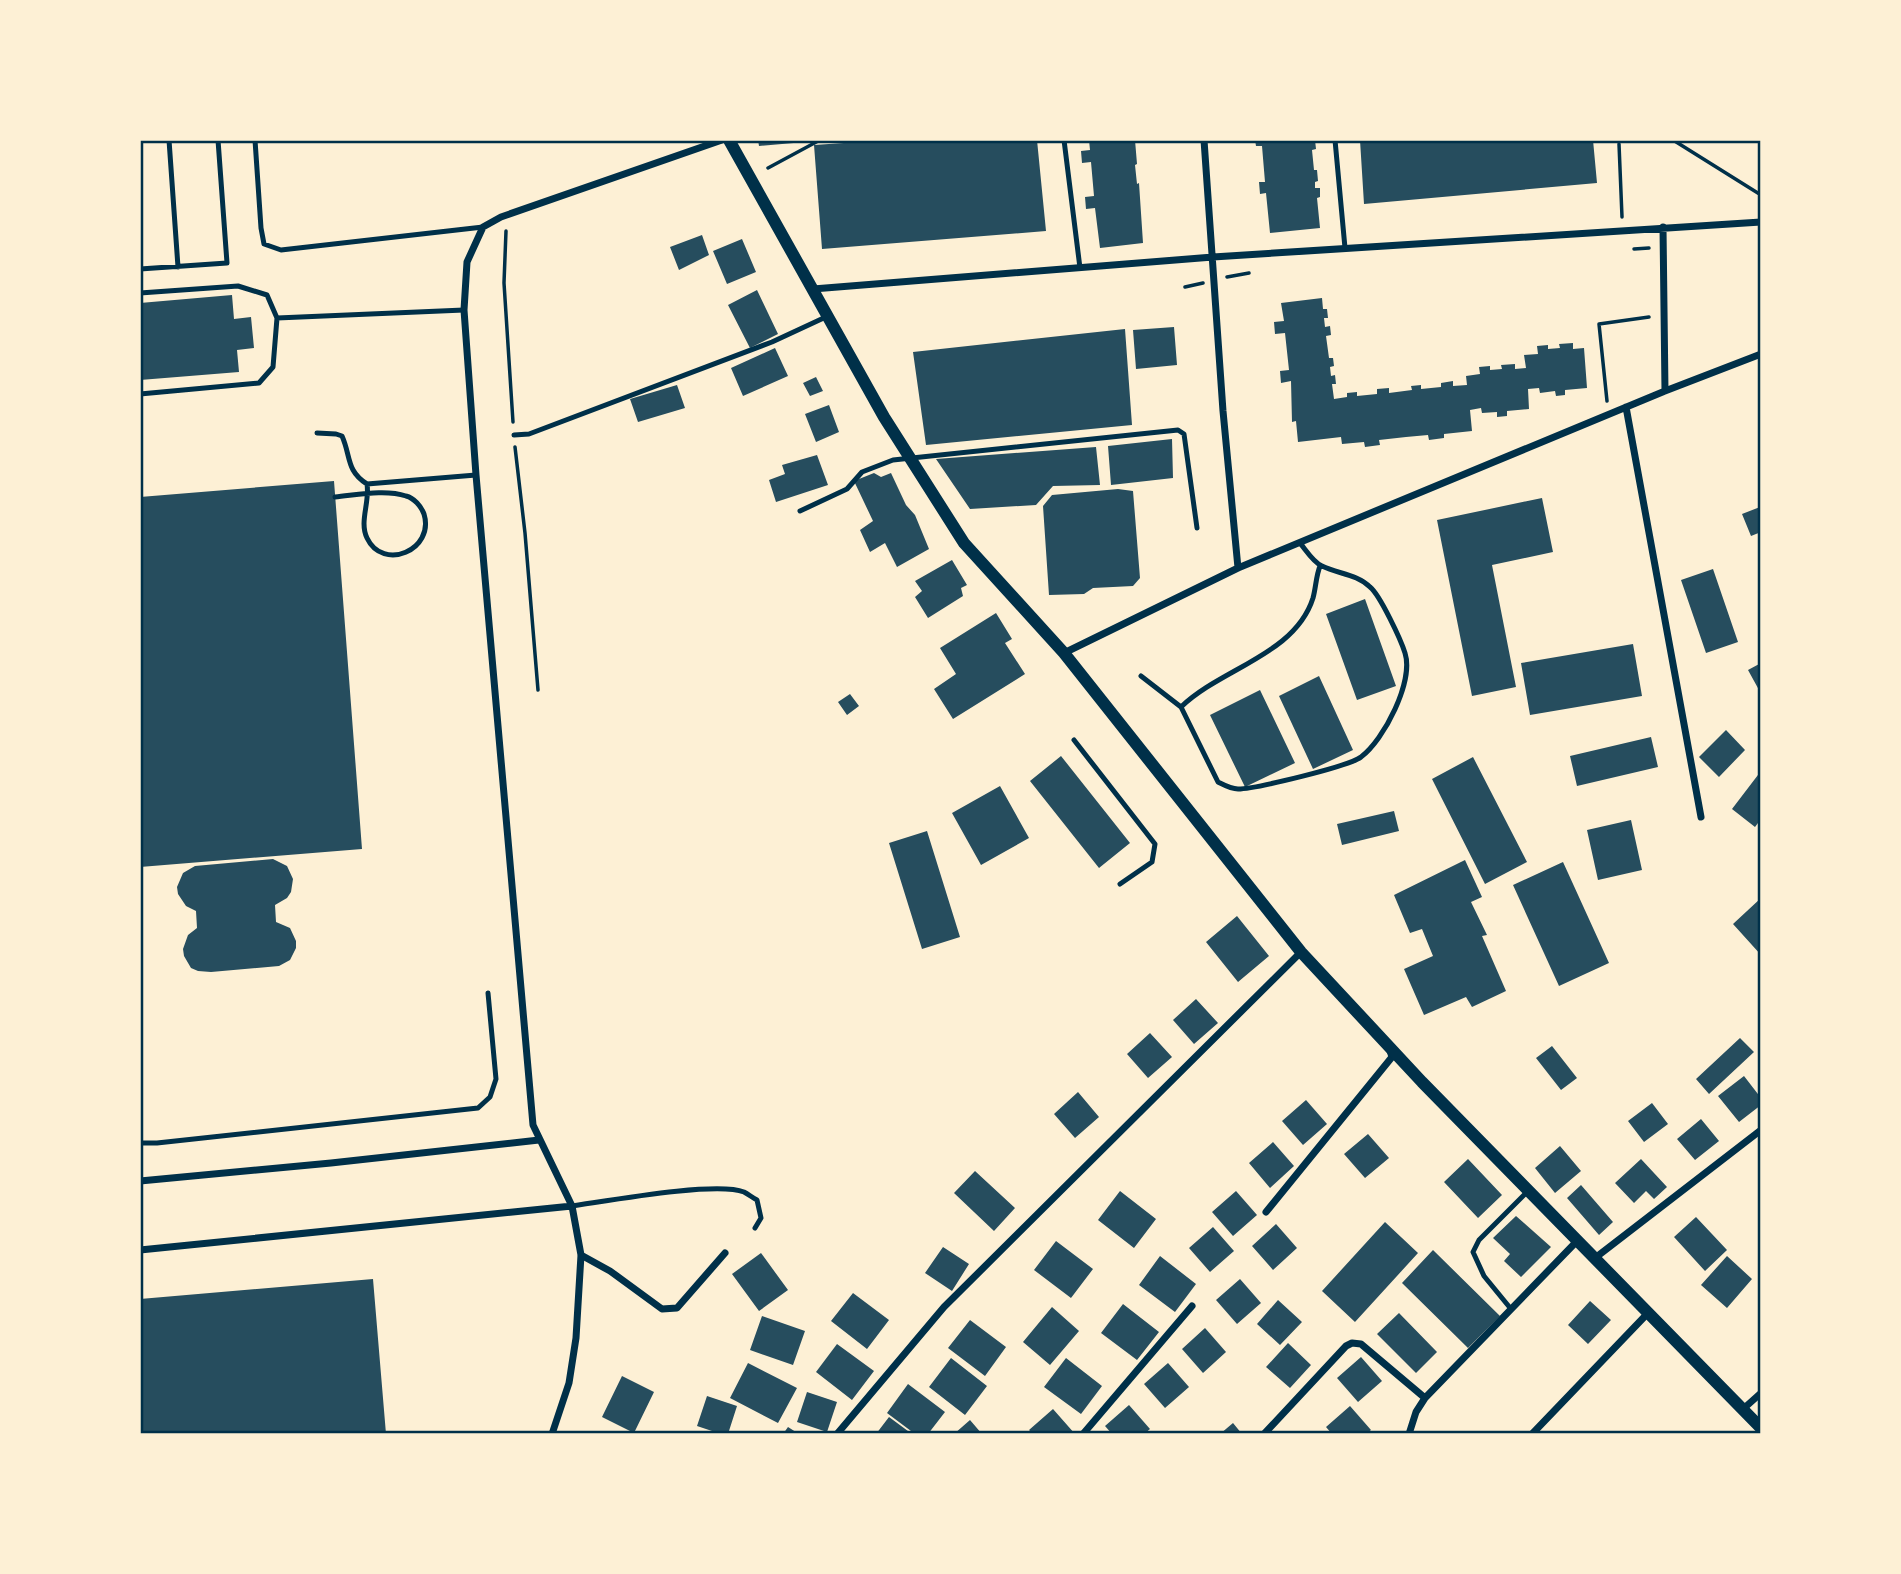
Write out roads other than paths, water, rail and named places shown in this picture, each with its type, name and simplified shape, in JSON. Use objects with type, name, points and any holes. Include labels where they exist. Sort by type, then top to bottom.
[{"type":"street","points":[[552,1434],[569,1383],[576,1338],[581,1255],[572,1206],[533,1125],[476,475],[464,310],[467,262],[483,227],[507,215],[722,140]]},
{"type":"street","points":[[729,140],[908,457],[964,544],[1065,653],[1301,952],[1528,1191],[1761,1428]]},
{"type":"street","points":[[1204,140],[1223,411],[1238,568]]},
{"type":"street","points":[[813,289],[1213,257],[1663,226],[1761,222]]},
{"type":"street","points":[[1663,226],[1665,391]]},
{"type":"street","points":[[1065,653],[1238,568],[1665,391],[1761,354]]},
{"type":"street","points":[[1626,407],[1701,817]]},
{"type":"street","points":[[837,1434],[944,1307],[1301,952]]},
{"type":"street","points":[[1266,1213],[1392,1057],[1389,1047]]},
{"type":"street","points":[[1595,1258],[1761,1130]]},
{"type":"street","points":[[140,1181],[539,1140]]},
{"type":"street","points":[[140,1250],[572,1206]]},
{"type":"street","points":[[1409,1434],[1416,1412],[1425,1398],[1578,1240]]},
{"type":"street","points":[[581,1255],[610,1271],[662,1309],[669,1310],[677,1308],[725,1253]]},
{"type":"street","points":[[1083,1434],[1192,1306]]},
{"type":"street","points":[[1532,1434],[1648,1313]]},
{"type":"street","points":[[1264,1434],[1346,1346],[1352,1343],[1361,1344],[1425,1398]]},
{"type":"street","points":[[1742,1410],[1761,1393]]},
{"type":"lane","points":[[169,140],[178,267]]},
{"type":"lane","points":[[140,269],[227,263],[218,140]]},
{"type":"lane","points":[[255,140],[264,244],[281,250],[483,227]]},
{"type":"lane","points":[[1064,140],[1080,268]]},
{"type":"lane","points":[[1335,140],[1345,248]]},
{"type":"lane","points":[[140,293],[238,286],[267,295],[277,318],[273,367],[259,383],[140,394]]},
{"type":"lane","points":[[277,318],[464,310]]},
{"type":"lane","points":[[514,435],[529,433],[759,347],[828,316]]},
{"type":"lane","points":[[800,511],[847,489],[862,472],[893,460],[1181,430],[1184,433],[1197,528]]},
{"type":"lane","points":[[317,433],[342,436],[352,468],[358,478],[368,484],[476,475]]},
{"type":"lane","points":[[335,497],[352,496],[387,493],[411,498],[422,510],[425,518],[424,534],[415,548],[400,555],[384,554],[371,544],[366,537],[364,520],[368,502],[368,484]]},
{"type":"lane","points":[[1141,676],[1181,707],[1218,782],[1237,790],[1287,780],[1360,759],[1376,743],[1394,711],[1405,684],[1406,655],[1371,587],[1351,575],[1320,566],[1300,543]]},
{"type":"lane","points":[[1181,707],[1208,684],[1270,651],[1290,635],[1304,617],[1313,598],[1320,566]]},
{"type":"lane","points":[[1074,740],[1155,844],[1152,862],[1120,884]]},
{"type":"lane","points":[[140,1143],[478,1108],[490,1097],[496,1079],[488,993]]},
{"type":"lane","points":[[572,1206],[702,1190],[736,1190],[758,1200],[761,1218],[755,1228]]},
{"type":"lane","points":[[1511,1309],[1484,1276],[1473,1252],[1479,1240],[1528,1191]]}]
